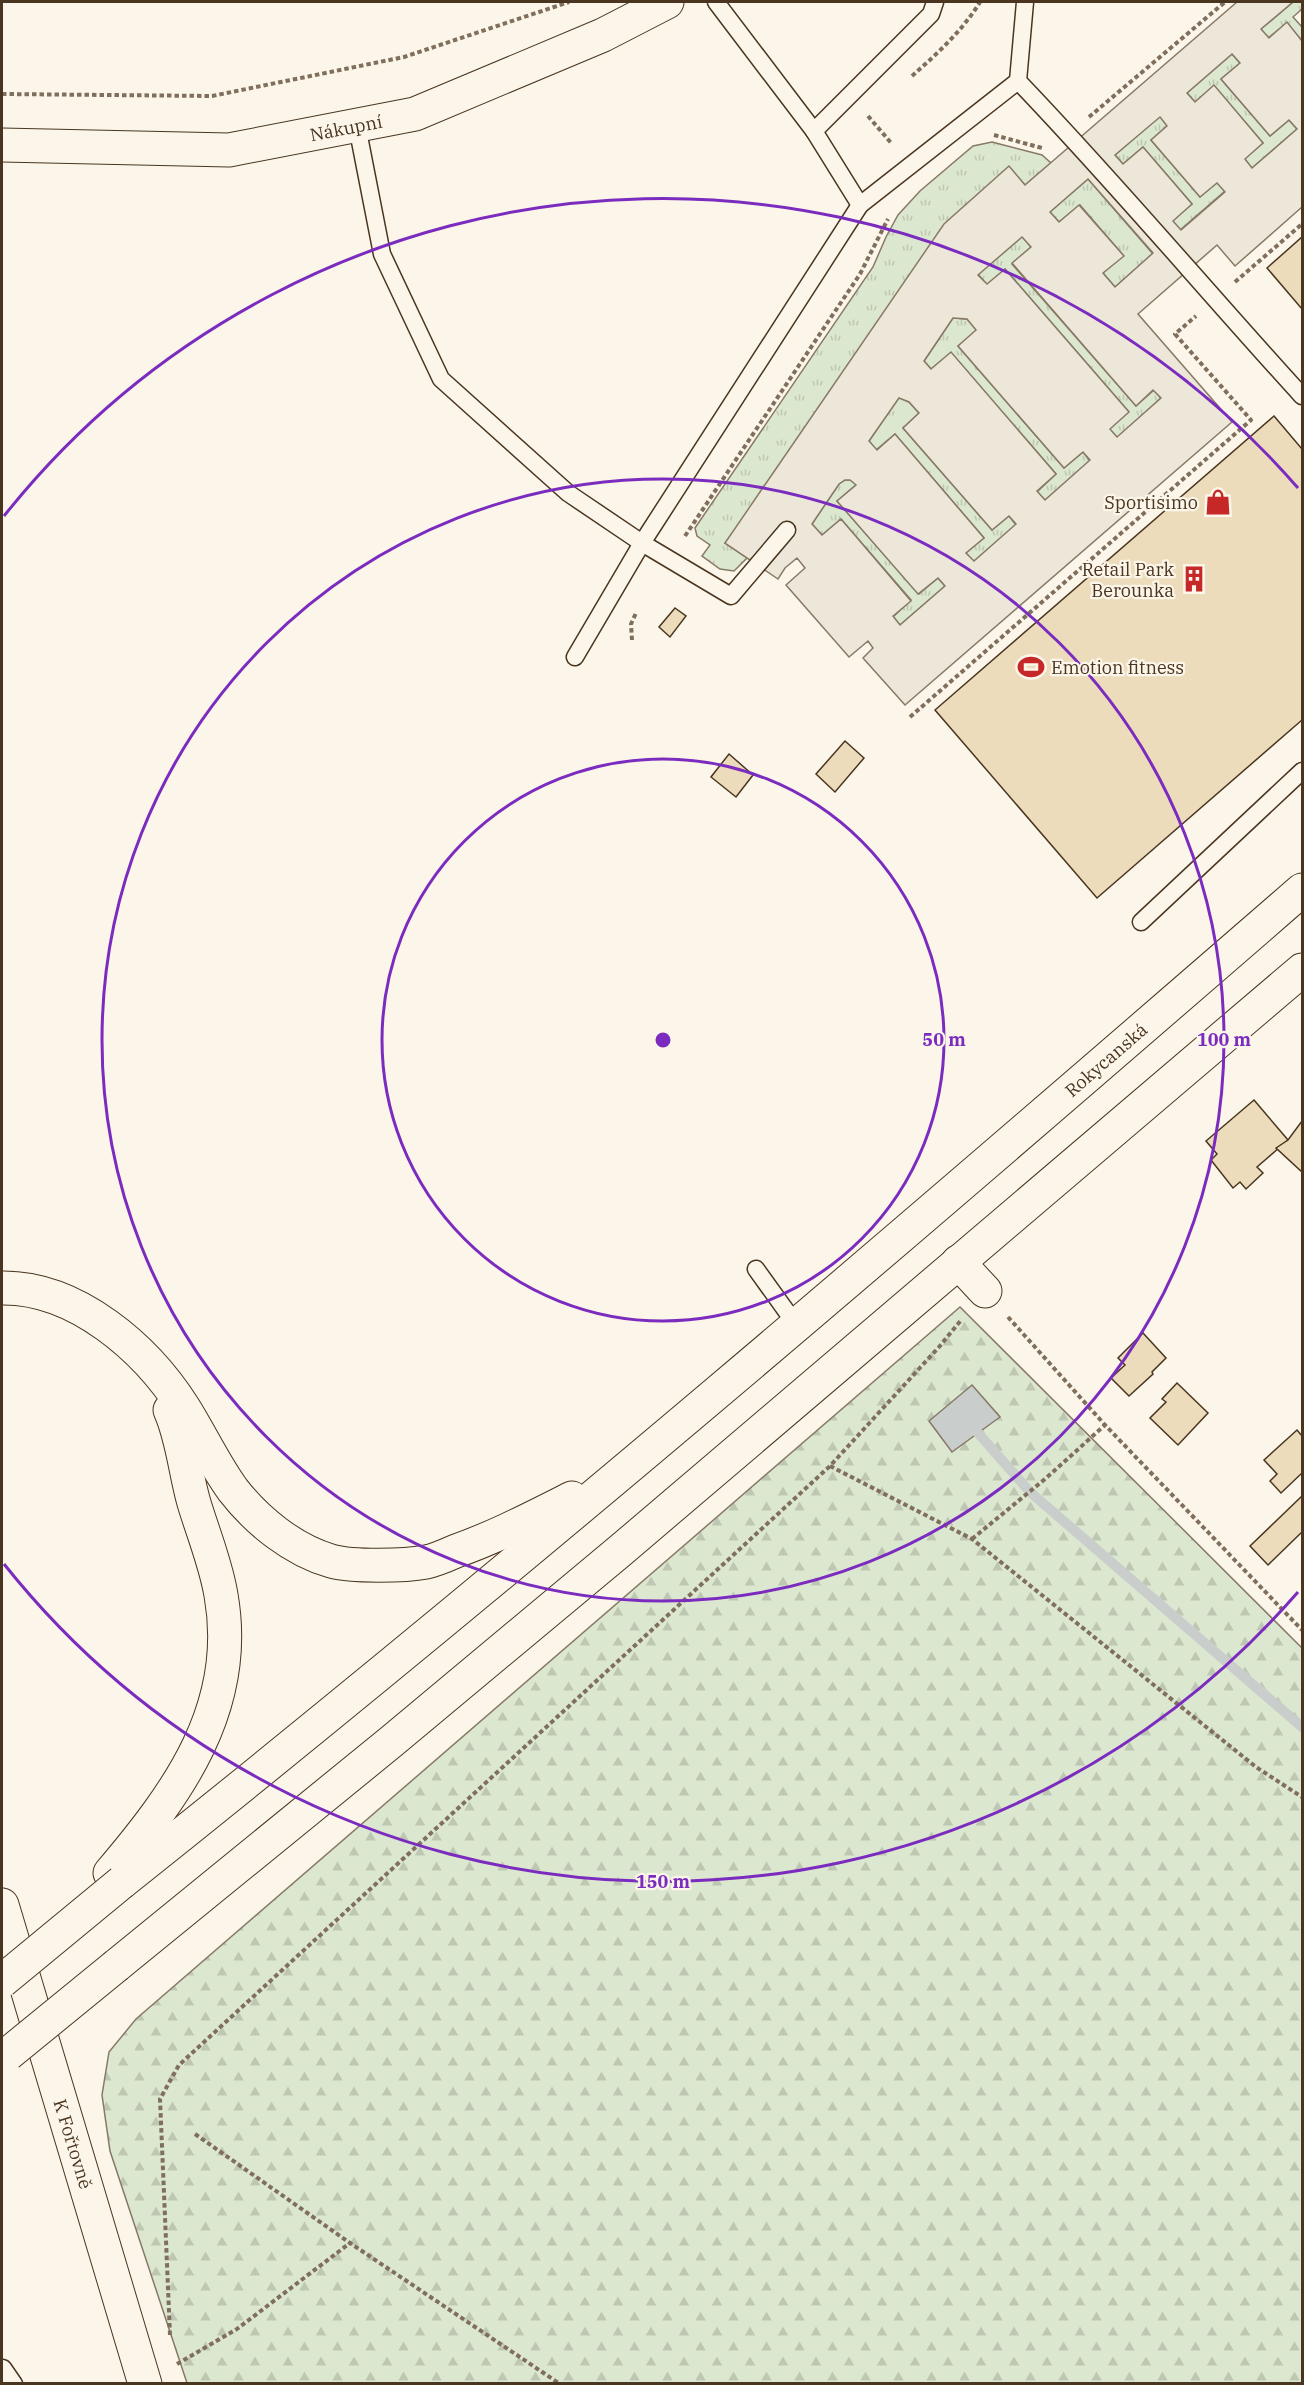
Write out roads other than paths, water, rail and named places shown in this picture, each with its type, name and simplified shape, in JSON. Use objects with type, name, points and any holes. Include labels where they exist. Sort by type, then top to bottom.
[{"type":"main road","name":"Nákupní","points":[[2,145],[229,150],[415,114],[603,35],[667,2]]},
{"type":"main road","name":"Rokycanská","points":[[622,1474],[910,1230],[1302,890]]},
{"type":"main road","points":[[4,2058],[392,1741],[1302,970]]},
{"type":"main road","points":[[958,1262],[985,1291]]},
{"type":"main road","points":[[2,1288],[48,1294],[92,1315],[125,1341],[162,1378],[184,1408],[233,1490],[261,1521],[297,1545],[332,1561],[378,1565],[426,1562],[485,1541],[622,1474]]},
{"type":"main road","points":[[117,1876],[174,1791],[197,1752],[220,1691],[226,1639],[221,1594],[192,1495],[173,1416],[147,1366],[125,1341]]},
{"type":"main road","points":[[2,1981],[59,1933],[117,1876],[622,1474]]},
{"type":"main road","name":"K Fořtovně","points":[[2,1905],[158,2376]]},
{"type":"lane","points":[[716,2],[814,131],[860,205]]},
{"type":"lane","points":[[814,131],[931,14],[935,2]]},
{"type":"lane","points":[[575,657],[642,543],[860,205],[1018,81],[1025,2]]},
{"type":"lane","points":[[1018,81],[1069,134],[1302,396]]},
{"type":"lane","points":[[357,126],[382,254],[441,380],[568,493],[642,543],[731,596],[787,530]]},
{"type":"lane","points":[[1141,922],[1302,771]]},
{"type":"lane","points":[[756,1269],[797,1326]]},
{"type":"lane","points":[[3,2368],[14,2384]]},
{"type":"waterway","points":[[978,1433],[1030,1492],[1302,1727]]},
{"type":"place","name":"Sportisimo","points":[[1218,502]]},
{"type":"place","name":"Retail Park Berounka","points":[[1194,579]]},
{"type":"place","name":"Emotion fitness","points":[[1031,667]]}]
